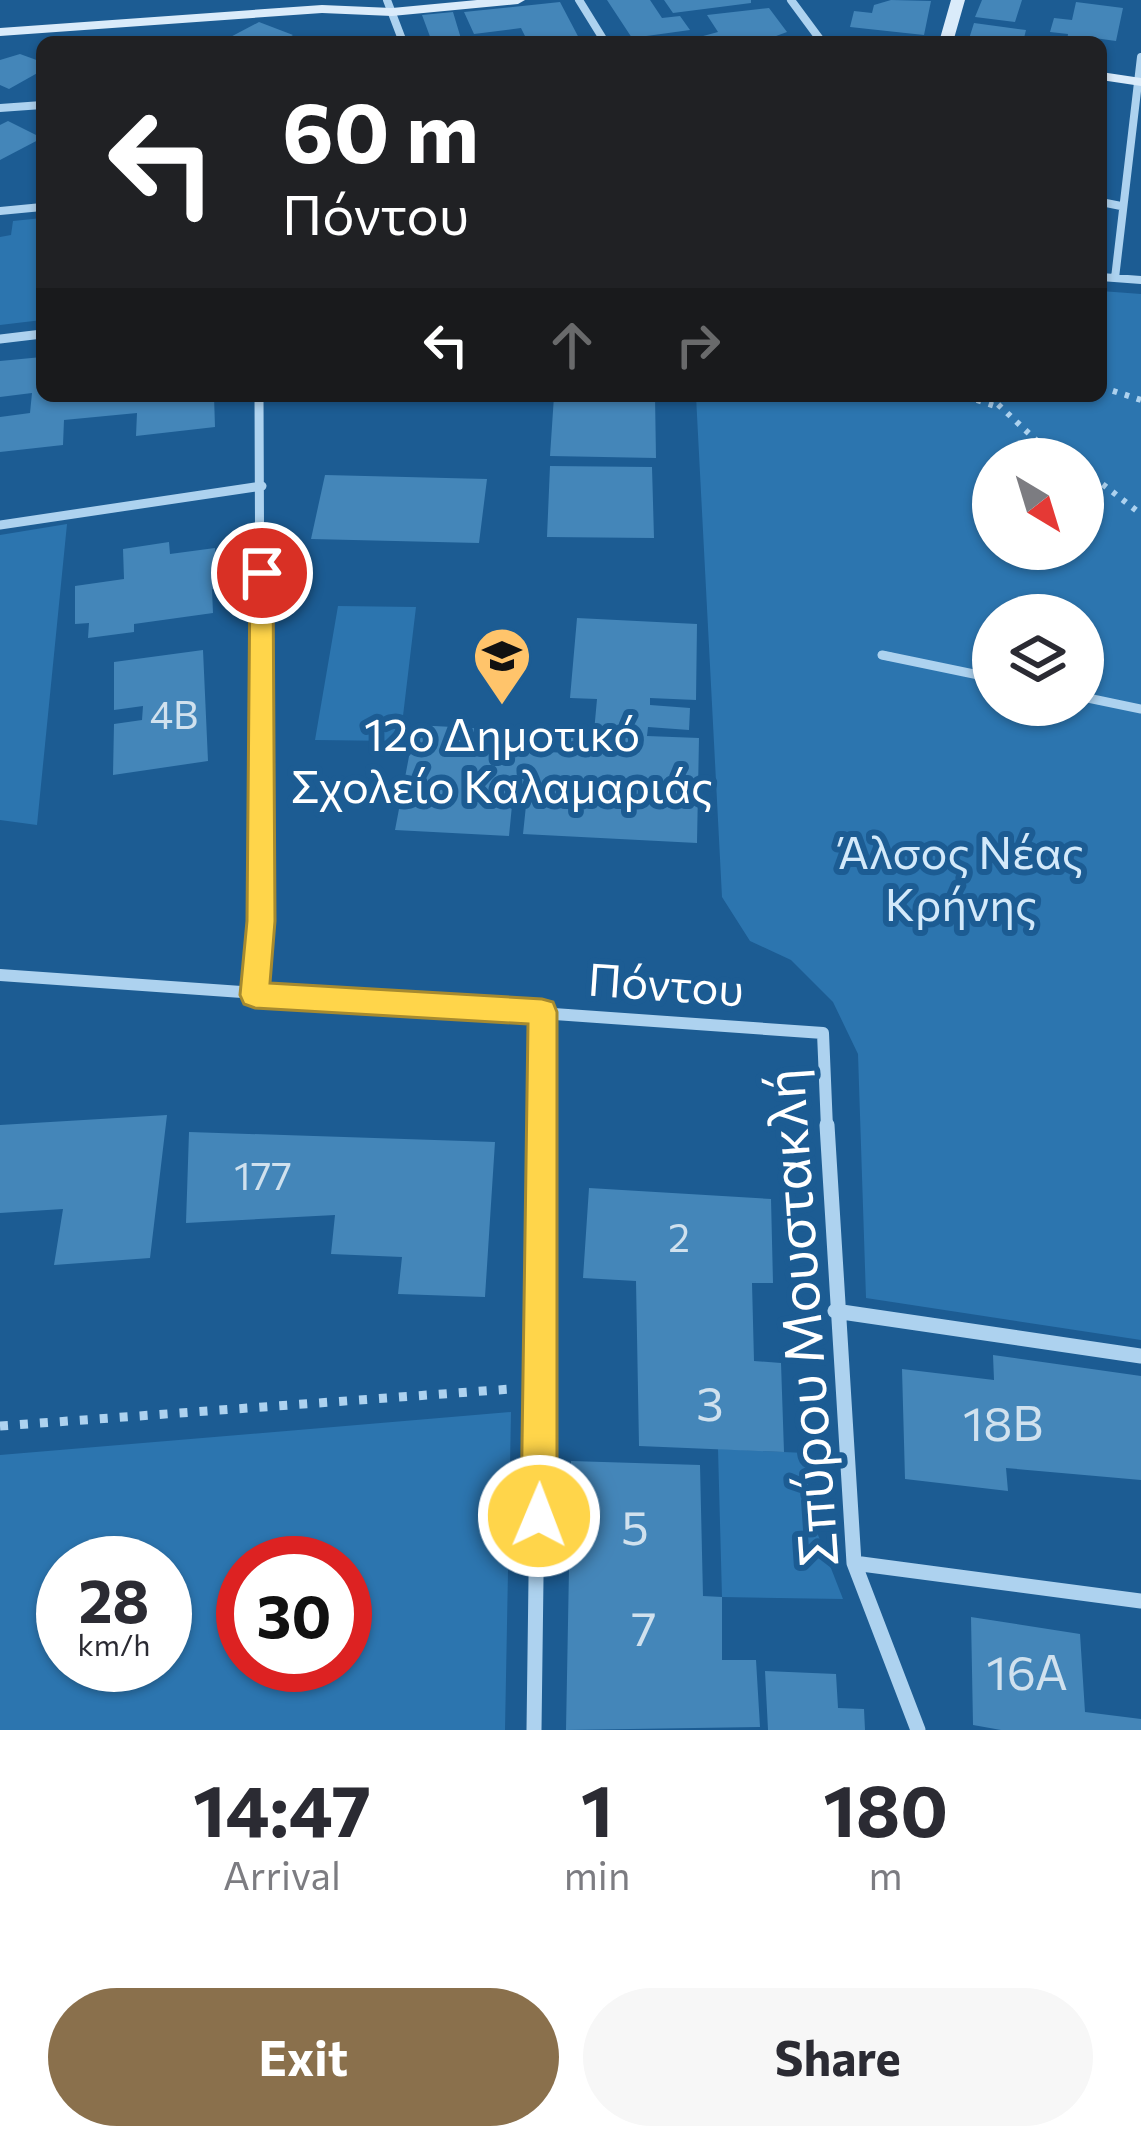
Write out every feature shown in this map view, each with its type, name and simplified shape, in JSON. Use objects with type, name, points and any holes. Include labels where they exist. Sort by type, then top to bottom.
[{"type":"main road","points":[[0,32],[322,4],[518,0]]},
{"type":"main road","points":[[948,36],[958,0]]},
{"type":"main road","points":[[1107,77],[1140,81]]},
{"type":"street","points":[[579,0],[601,36]]},
{"type":"street","points":[[791,0],[818,36]]},
{"type":"street","points":[[389,6],[401,36]]},
{"type":"street","points":[[1115,278],[1141,57]]},
{"type":"street","points":[[0,108],[36,105]]},
{"type":"street","points":[[1107,203],[1121,206]]},
{"type":"street","points":[[0,211],[36,208]]},
{"type":"street","points":[[1107,277],[1141,280]]},
{"type":"street","points":[[0,339],[36,335]]},
{"type":"street","points":[[255,995],[261,921],[259,402]]},
{"type":"street","points":[[0,525],[262,486]]},
{"type":"street","name":"Πόντου","points":[[0,975],[823,1033]]},
{"type":"street","points":[[534,1730],[542,1387],[542,1012]]},
{"type":"street","name":"Σπύρου Μουστακλή","points":[[823,1033],[835,1311],[854,1563],[919,1730]]},
{"type":"street","points":[[835,1311],[1141,1356]]},
{"type":"street","points":[[854,1563],[1141,1601]]},
{"type":"lane","points":[[882,655],[972,674]]},
{"type":"lane","points":[[1104,701],[1141,709]]},
{"type":"path","points":[[1107,389],[1141,400]]},
{"type":"path","points":[[984,402],[997,406]]},
{"type":"path","points":[[994,402],[1039,438]]},
{"type":"path","points":[[1104,486],[1141,514]]},
{"type":"path","points":[[0,1426],[542,1387]]},
{"type":"green space","points":[[36,219],[36,321],[0,325],[0,237],[11,235],[13,221]]},
{"type":"green space","name":"Άλσος Νέας Κρήνης","points":[[1107,291],[1141,294],[1141,1340],[866,1298],[858,1054],[833,1002],[791,960],[750,941],[722,897],[696,402],[1107,402]]},
{"type":"green space","points":[[67,524],[37,825],[0,820],[0,535]]},
{"type":"green space","points":[[338,606],[416,607],[400,741],[315,740]]},
{"type":"green space","points":[[511,1412],[505,1730],[0,1730],[0,1455]]},
{"type":"green space","points":[[718,1449],[805,1453],[811,1517],[843,1599],[722,1597]]},
{"type":"building","points":[[607,0],[650,0],[662,18],[680,16],[690,30],[646,36],[631,36]]},
{"type":"building","points":[[664,0],[751,0],[751,3],[673,13]]},
{"type":"building","points":[[891,0],[931,1],[924,35],[850,27],[854,11],[872,13],[874,5]]},
{"type":"building","points":[[982,0],[1022,0],[1015,22],[975,17]]},
{"type":"building","points":[[560,2],[578,36],[525,36],[521,28],[474,34],[464,12]]},
{"type":"building","points":[[1076,2],[1123,8],[1116,41],[1107,36],[1050,32],[1054,18],[1072,20]]},
{"type":"building","points":[[769,8],[787,32],[703,36],[718,32],[707,15]]},
{"type":"building","points":[[453,12],[460,36],[430,36],[422,15]]},
{"type":"building","points":[[259,22],[293,35],[291,36],[232,36]]},
{"type":"building","points":[[974,23],[1026,30],[1024,36],[970,36]]},
{"type":"building","points":[[20,54],[36,60],[36,74],[9,89],[0,85],[0,60]]},
{"type":"building","points":[[8,121],[36,135],[36,141],[0,160],[0,125]]},
{"type":"building","points":[[36,358],[36,402],[214,402],[215,427],[136,436],[137,413],[64,420],[63,445],[0,452],[0,417],[30,413],[32,393],[0,397],[0,361]]},
{"type":"building","points":[[554,402],[655,402],[656,458],[550,456]]},
{"type":"building","points":[[550,466],[652,467],[654,538],[547,537]]},
{"type":"building","points":[[325,475],[487,479],[479,543],[311,539]]},
{"type":"building","points":[[169,542],[170,554],[215,548],[213,613],[134,624],[134,632],[88,638],[89,623],[75,624],[75,586],[124,579],[123,549]]},
{"type":"building","points":[[577,618],[697,624],[696,700],[650,698],[650,705],[690,708],[689,730],[648,727],[647,736],[699,738],[697,843],[523,834],[527,796],[513,795],[509,836],[395,830],[415,725],[528,731],[526,751],[569,753],[571,731],[594,732],[597,699],[570,698]]},
{"type":"building","points":[[203,650],[208,761],[113,775],[114,724],[142,720],[143,706],[114,710],[114,662]]},
{"type":"building","points":[[167,1115],[150,1258],[54,1265],[63,1209],[0,1213],[0,1125]]},
{"type":"building","points":[[189,1132],[495,1142],[485,1297],[398,1294],[402,1257],[331,1254],[335,1215],[186,1223]]},
{"type":"building","points":[[589,1188],[771,1199],[773,1283],[752,1283],[754,1361],[781,1363],[784,1452],[639,1446],[636,1281],[583,1278]]},
{"type":"building","points":[[993,1355],[1141,1376],[1141,1480],[1006,1468],[1008,1491],[905,1479],[902,1369],[994,1380]]},
{"type":"building","points":[[571,1461],[700,1465],[703,1596],[722,1597],[722,1660],[756,1660],[760,1727],[566,1730]]},
{"type":"building","points":[[971,1617],[1080,1634],[1085,1712],[1141,1719],[1141,1730],[1001,1730],[973,1725]]},
{"type":"building","points":[[765,1671],[836,1674],[838,1708],[864,1709],[865,1730],[768,1730]]},
{"type":"place","name":"12ο Δημοτικό Σχολείο Καλαμαριάς","points":[[502,707]]},
{"type":"route","points":[[262,573],[261,921],[255,995],[542,1012],[539,1516]]}]
